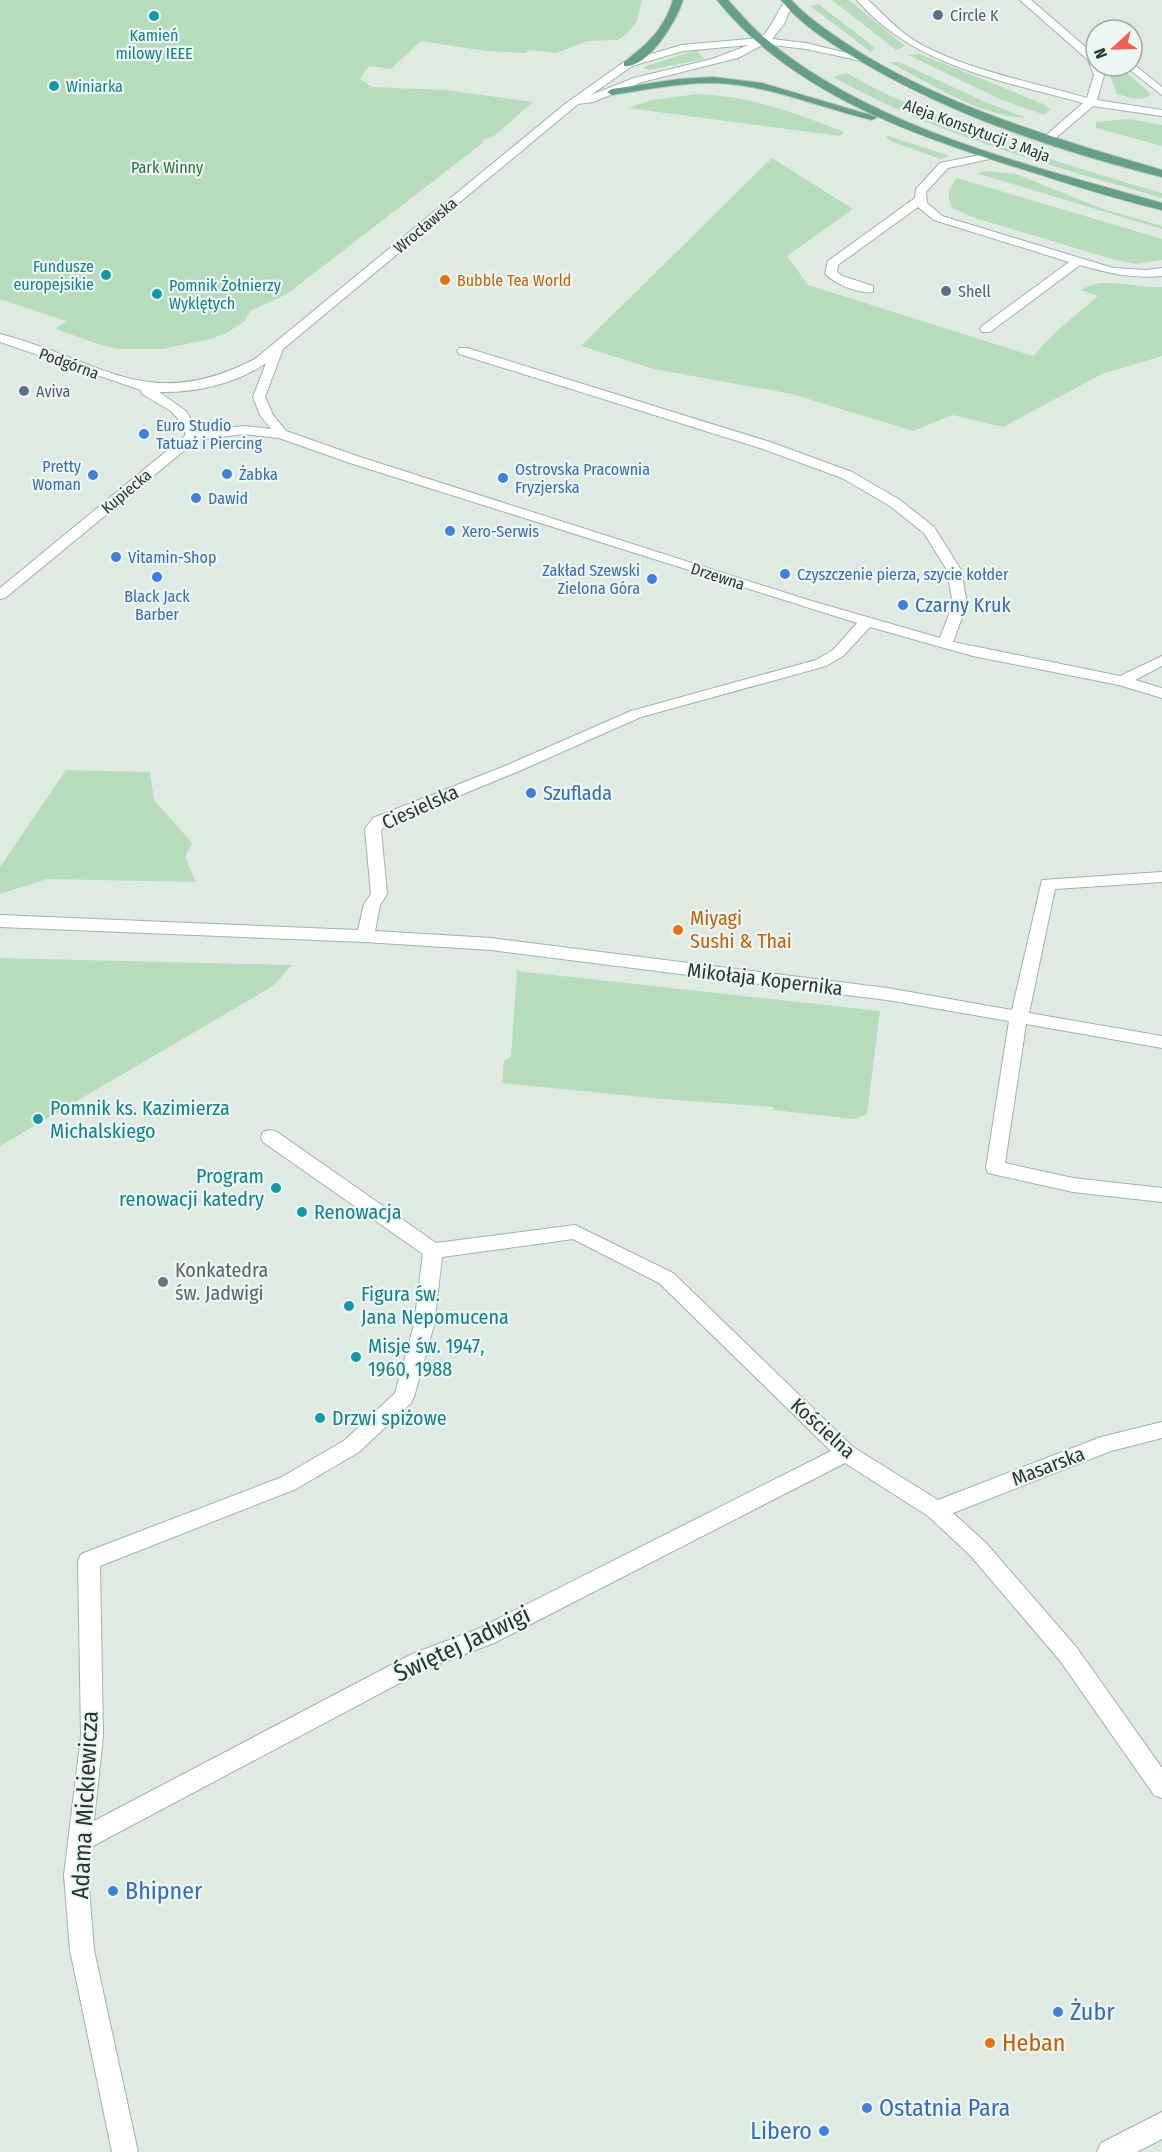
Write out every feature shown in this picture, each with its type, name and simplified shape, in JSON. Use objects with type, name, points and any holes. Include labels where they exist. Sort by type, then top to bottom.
[{"type":"main road","points":[[628,64],[658,42],[673,21],[678,0]]},
{"type":"main road","points":[[722,0],[762,41]]},
{"type":"main road","name":"Wrocławska","points":[[787,1],[828,35]]},
{"type":"main road","name":"Aleja Konstytucji 3 Maja","points":[[828,35],[867,61],[963,109],[1047,140],[1162,174]]},
{"type":"main road","name":"Aleja Konstytucji 3 Maja","points":[[762,41],[811,76],[856,101],[909,125],[990,156],[1162,207]]},
{"type":"main road","points":[[612,92],[699,81],[746,83],[839,109],[909,125]]},
{"type":"street","points":[[861,0],[903,37],[936,55],[990,74],[1091,102],[1162,113]]},
{"type":"street","points":[[1025,0],[1093,59],[1099,75],[1091,102],[1047,140]]},
{"type":"street","name":"Wrocławska","points":[[568,106],[612,92],[639,80],[719,60],[745,51],[762,41],[778,26],[787,1]]},
{"type":"street","name":"Wrocławska","points":[[138,386],[160,390],[183,390],[233,377],[259,362],[280,342],[568,106],[628,64],[682,48],[762,41],[806,46],[867,61]]},
{"type":"street","points":[[1144,77],[1162,92]]},
{"type":"street","points":[[990,156],[944,165],[920,191],[921,204],[938,218],[1112,271],[1147,274],[1162,272]]},
{"type":"street","points":[[869,289],[838,279],[831,273],[832,264],[921,199]]},
{"type":"street","points":[[986,329],[1078,261]]},
{"type":"street","name":"Podgórna","points":[[0,338],[138,386]]},
{"type":"street","points":[[280,342],[259,397],[267,415],[281,434]]},
{"type":"street","points":[[463,351],[765,445],[847,475],[895,503],[929,530],[954,570],[960,604],[945,644]]},
{"type":"street","points":[[138,386],[170,404],[185,416],[193,436]]},
{"type":"street","name":"Drzewna","points":[[193,436],[244,430],[281,434],[354,460],[945,644],[973,652],[1122,681],[1162,693]]},
{"type":"street","name":"Kupiecka","points":[[0,595],[193,436]]},
{"type":"street","name":"Ciesielska","points":[[364,936],[372,904],[378,894],[373,829],[379,822],[511,769],[636,714],[821,663],[838,653],[867,621]]},
{"type":"street","points":[[1122,681],[1162,660]]},
{"type":"street","points":[[1162,877],[1048,884],[1019,1016],[995,1168],[1073,1185],[1162,1195]]},
{"type":"street","points":[[0,921],[364,936]]},
{"type":"street","name":"Mikołaja Kopernika","points":[[364,936],[513,946],[888,994],[1162,1042]]},
{"type":"street","points":[[270,1137],[433,1251]]},
{"type":"street","name":"Kościelna","points":[[433,1251],[575,1232],[666,1278],[846,1453],[936,1510],[978,1549],[1090,1682],[1162,1787]]},
{"type":"street","name":"Adama Mickiewicza","points":[[125,2152],[82,1950],[76,1875],[92,1736],[89,1561],[290,1483],[352,1446],[404,1397],[424,1325],[433,1251]]},
{"type":"street","name":"Masarska","points":[[936,1510],[1108,1443],[1162,1430]]},
{"type":"street","name":"Świętej Jadwigi","points":[[81,1840],[420,1661],[486,1636],[846,1453]]},
{"type":"street","points":[[1110,2152],[1162,2125]]},
{"type":"green space","name":"Park Winny","points":[[0,0],[642,0],[637,21],[628,33],[618,40],[587,41],[556,53],[528,50],[526,53],[486,51],[421,41],[391,69],[369,66],[360,79],[372,87],[445,90],[533,102],[494,136],[481,142],[484,142],[287,294],[250,311],[245,321],[228,332],[211,339],[162,349],[119,349],[56,329],[66,321],[0,299]]},
{"type":"green space","points":[[832,0],[849,0],[905,46],[896,50]]},
{"type":"green space","points":[[818,4],[875,48],[871,52],[810,6]]},
{"type":"green space","points":[[696,50],[704,59],[649,70],[643,67]]},
{"type":"green space","points":[[920,54],[1043,104],[1050,109],[1045,115],[1002,100],[908,55]]},
{"type":"green space","points":[[889,62],[899,62],[1026,118],[974,106]]},
{"type":"green space","points":[[846,73],[884,93],[961,127],[1000,142],[1162,193],[1162,198],[1035,161],[912,116],[833,77]]},
{"type":"green space","points":[[1111,78],[1133,78],[1151,94],[1139,99],[1117,94]]},
{"type":"green space","points":[[698,94],[755,102],[844,132],[840,136],[628,108],[652,100]]},
{"type":"green space","points":[[1129,119],[1162,125],[1162,146],[1096,128],[1096,122]]},
{"type":"green space","points":[[885,135],[949,156],[940,159],[890,141]]},
{"type":"green space","points":[[772,158],[853,209],[787,256],[808,285],[1033,356],[1058,330],[1098,296],[1081,290],[1100,283],[1162,287],[1162,356],[1102,374],[1003,427],[952,415],[913,431],[792,394],[654,369],[581,346]]},
{"type":"green space","points":[[988,171],[1016,174],[1100,208],[1162,226],[1162,229],[976,173]]},
{"type":"green space","points":[[957,178],[1162,239],[1162,260],[1136,264],[1112,259],[975,218],[952,208],[949,192]]},
{"type":"green space","points":[[66,770],[150,772],[154,800],[192,843],[185,857],[196,882],[47,879],[0,894],[0,867]]},
{"type":"green space","points":[[0,958],[292,965],[273,986],[0,1146]]},
{"type":"green space","points":[[517,971],[880,1011],[867,1114],[854,1119],[774,1110],[774,1107],[502,1083],[504,1061],[511,1056]]},
{"type":"place","name":"Circle K","points":[[938,15]]},
{"type":"place","name":"Kamień milowy IEEE","points":[[154,16]]},
{"type":"place","name":"Winiarka","points":[[54,86]]},
{"type":"place","name":"Fundusze europejsikie","points":[[106,275]]},
{"type":"place","name":"Bubble Tea World","points":[[445,280]]},
{"type":"place","name":"Shell","points":[[946,291]]},
{"type":"place","name":"Pomnik Żołnierzy Wyklętych","points":[[157,294]]},
{"type":"place","name":"Aviva","points":[[24,391]]},
{"type":"place","name":"Euro Studio Tatuaż i Piercing","points":[[144,434]]},
{"type":"place","name":"Żabka","points":[[227,474]]},
{"type":"place","name":"Pretty Woman","points":[[93,475]]},
{"type":"place","name":"Ostrovska Pracownia Fryzjerska","points":[[503,478]]},
{"type":"place","name":"Dawid","points":[[196,498]]},
{"type":"place","name":"Xero-Serwis","points":[[450,531]]},
{"type":"place","name":"Vitamin-Shop","points":[[116,557]]},
{"type":"place","name":"Czyszczenie pierza, szycie kołder","points":[[785,574]]},
{"type":"place","name":"Black Jack Barber","points":[[157,577]]},
{"type":"place","name":"Zakład Szewski Zielona Góra","points":[[652,579]]},
{"type":"place","name":"Czarny Kruk","points":[[903,605]]},
{"type":"place","name":"Szuflada","points":[[531,793]]},
{"type":"place","name":"Miyagi Sushi & Thai","points":[[678,930]]},
{"type":"place","name":"Pomnik ks. Kazimierza Michalskiego","points":[[38,1119]]},
{"type":"place","name":"Program renowacji katedry","points":[[276,1188]]},
{"type":"place","name":"Renowacja","points":[[302,1212]]},
{"type":"place","name":"Konkatedra św. Jadwigi","points":[[163,1282]]},
{"type":"place","name":"Figura św. Jana Nepomucena","points":[[349,1306]]},
{"type":"place","name":"Misje św. 1947, 1960, 1988","points":[[356,1357]]},
{"type":"place","name":"Drzwi spiżowe","points":[[320,1418]]},
{"type":"place","name":"Bhipner","points":[[113,1891]]},
{"type":"place","name":"Żubr","points":[[1058,2012]]},
{"type":"place","name":"Heban","points":[[990,2043]]},
{"type":"place","name":"Ostatnia Para","points":[[867,2108]]},
{"type":"place","name":"Libero","points":[[824,2131]]}]
